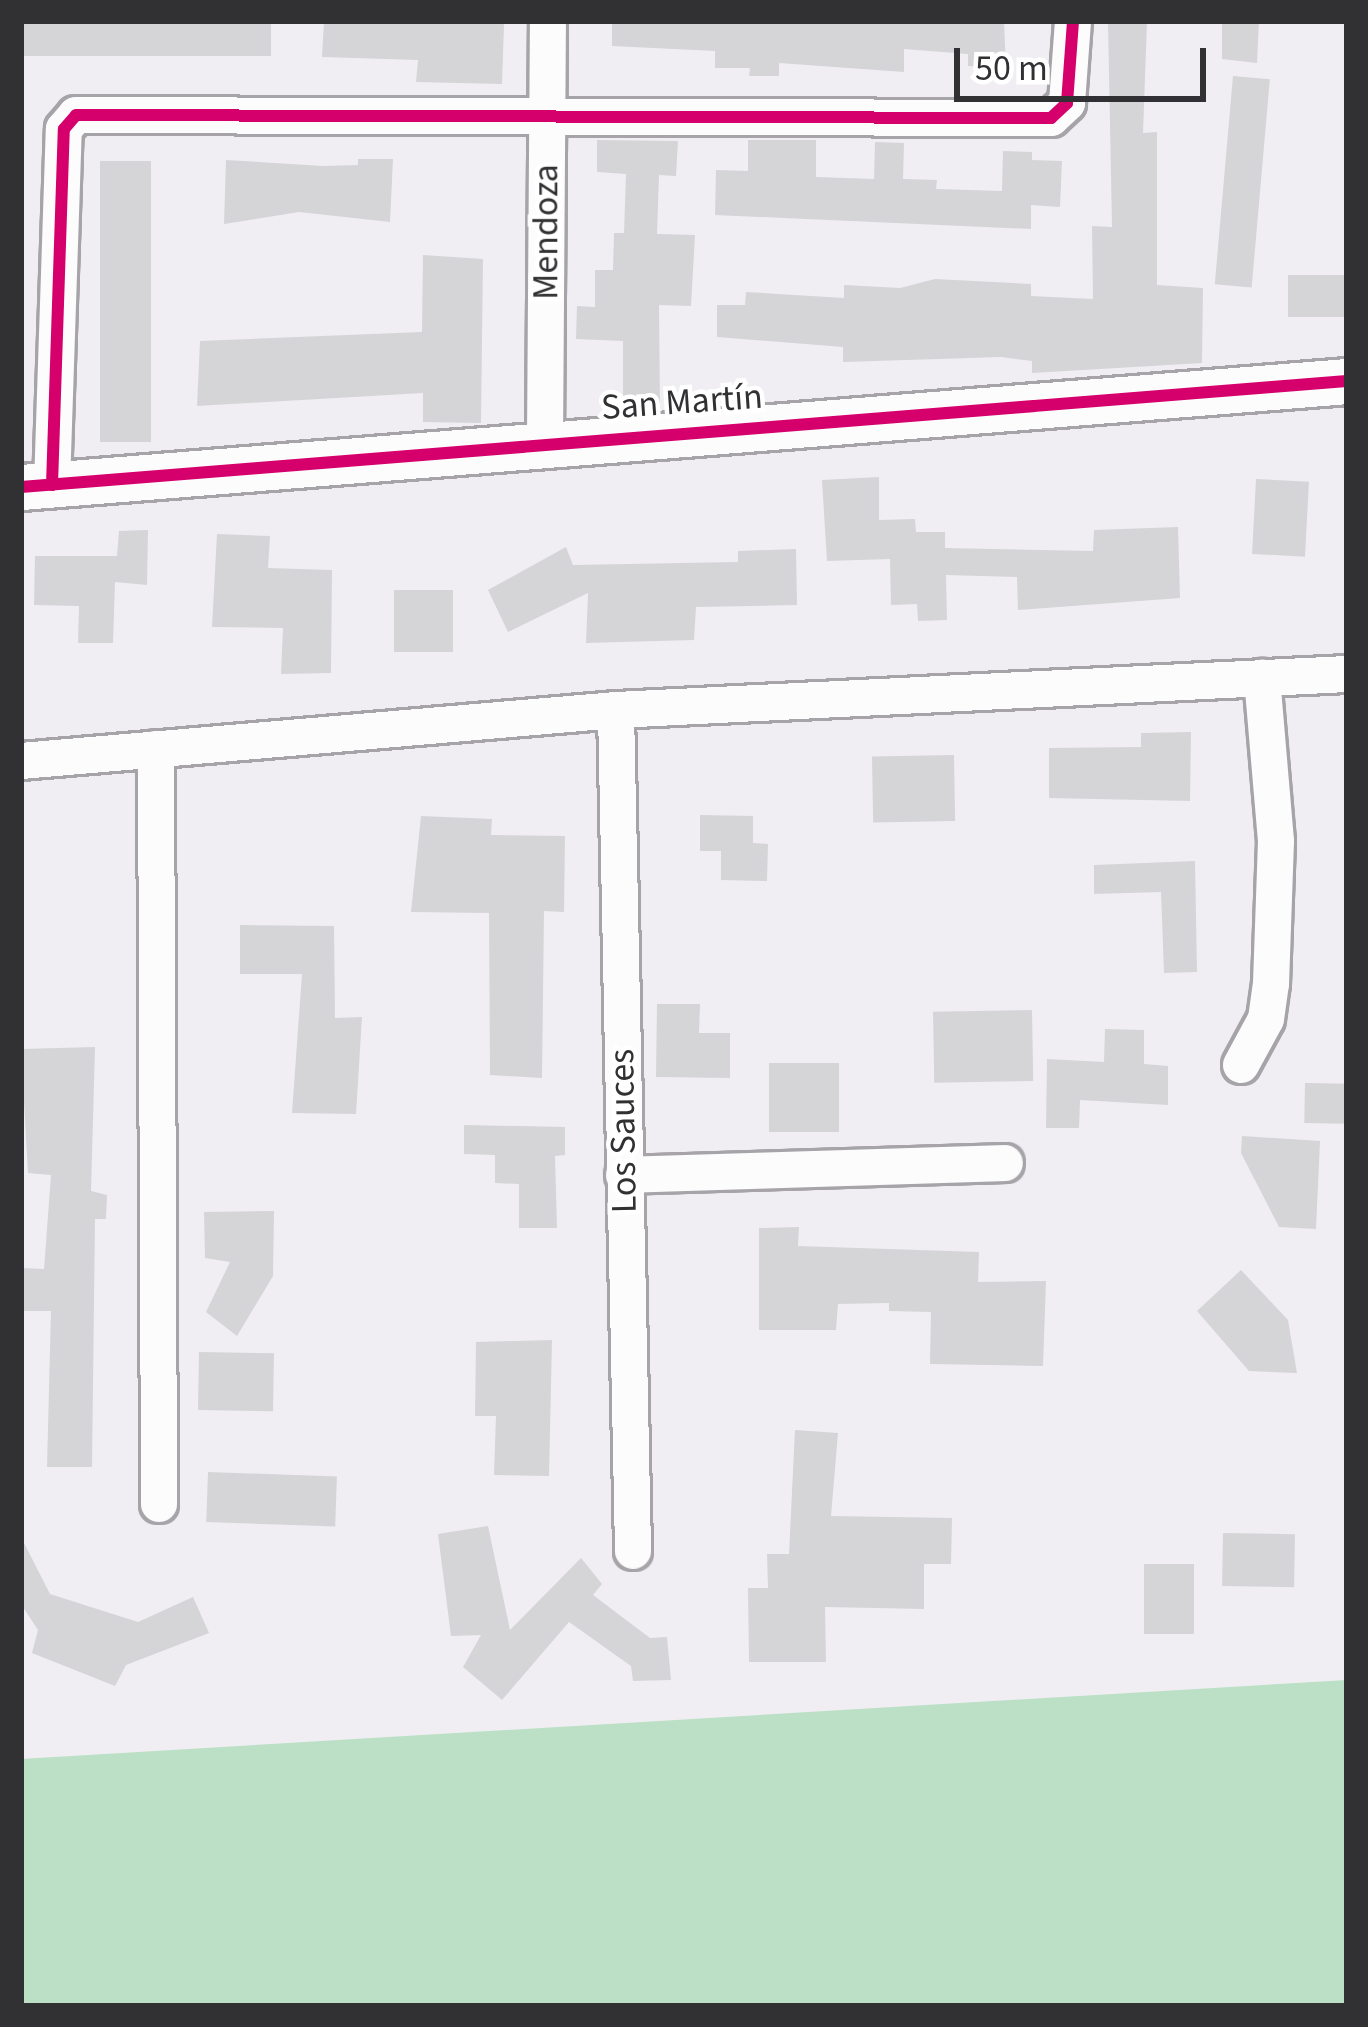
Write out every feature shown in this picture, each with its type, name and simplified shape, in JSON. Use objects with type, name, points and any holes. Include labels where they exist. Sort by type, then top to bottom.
[{"type":"street","name":"Mendoza","points":[[545,442],[548,21]]},
{"type":"street","points":[[36,486],[64,128],[76,115],[1052,118],[1071,84],[1073,21]]},
{"type":"street","name":"San Martín","points":[[36,486],[1347,381]]},
{"type":"street","points":[[21,761],[616,710],[1347,674]]},
{"type":"street","points":[[1241,1065],[1266,1019],[1271,985],[1276,841],[1262,678]]},
{"type":"street","name":"Los Sauces","points":[[616,710],[632,1551]]},
{"type":"street","points":[[155,749],[159,1504]]},
{"type":"street","points":[[624,1175],[1005,1162]]},
{"type":"green space","points":[[1347,1680],[1347,2006],[21,2006],[21,1759]]},
{"type":"building","points":[[22,21],[271,21],[271,56],[22,56]]},
{"type":"building","points":[[324,21],[504,24],[502,84],[416,82],[418,60],[322,57]]},
{"type":"building","points":[[612,21],[1004,21],[1006,69],[968,66],[968,54],[904,49],[904,72],[779,63],[779,76],[749,76],[750,68],[715,68],[715,51],[612,46]]},
{"type":"building","points":[[1108,21],[1147,21],[1143,133],[1157,132],[1157,285],[1203,288],[1202,363],[1032,373],[1032,361],[1001,357],[843,362],[843,347],[717,337],[717,305],[745,305],[746,292],[844,298],[844,285],[900,288],[935,279],[1031,284],[1031,296],[1093,299],[1092,226],[1112,227]]},
{"type":"building","points":[[1222,21],[1259,21],[1257,63],[1222,59]]},
{"type":"building","points":[[1233,76],[1270,79],[1252,287],[1215,284]]},
{"type":"building","points":[[597,140],[678,141],[676,176],[659,175],[657,234],[695,235],[691,306],[659,305],[660,409],[623,408],[623,341],[576,339],[577,306],[595,307],[595,270],[613,270],[614,233],[624,233],[626,174],[597,172]]},
{"type":"building","points":[[748,140],[816,140],[816,177],[874,179],[875,142],[904,143],[903,179],[937,180],[936,189],[1002,191],[1003,151],[1032,152],[1032,160],[1062,161],[1060,207],[1031,205],[1031,229],[715,215],[716,170],[748,171]]},
{"type":"building","points":[[358,159],[393,159],[390,222],[299,212],[224,224],[226,160],[323,166],[358,165]]},
{"type":"building","points":[[100,161],[151,161],[151,442],[100,442]]},
{"type":"building","points":[[423,255],[483,259],[481,423],[423,422],[423,393],[197,406],[200,341],[422,332]]},
{"type":"building","points":[[1288,275],[1347,275],[1347,317],[1288,317]]},
{"type":"building","points":[[879,477],[879,520],[915,519],[916,532],[945,532],[945,548],[1093,551],[1094,530],[1178,527],[1180,598],[1018,610],[1017,577],[946,575],[947,620],[918,621],[917,604],[891,605],[890,559],[827,561],[822,480]]},
{"type":"building","points":[[1256,479],[1309,482],[1305,557],[1252,554]]},
{"type":"building","points":[[148,530],[147,585],[115,582],[113,643],[78,643],[79,606],[34,605],[35,556],[117,556],[119,531]]},
{"type":"building","points":[[217,534],[270,536],[268,568],[332,570],[331,673],[281,674],[283,628],[212,627]]},
{"type":"building","points":[[566,547],[573,565],[738,562],[738,551],[796,549],[797,605],[696,607],[694,640],[586,643],[588,593],[508,632],[488,590]]},
{"type":"building","points":[[394,590],[453,590],[453,652],[394,652]]},
{"type":"building","points":[[1191,732],[1190,801],[1049,798],[1049,748],[1141,747],[1141,733]]},
{"type":"building","points":[[954,755],[955,821],[873,822],[872,756]]},
{"type":"building","points":[[700,815],[753,816],[753,843],[768,844],[767,881],[721,880],[721,851],[700,851]]},
{"type":"building","points":[[421,816],[492,819],[491,835],[565,836],[564,912],[544,911],[542,1078],[490,1075],[489,913],[411,912]]},
{"type":"building","points":[[1195,861],[1197,972],[1164,973],[1161,892],[1094,894],[1094,865]]},
{"type":"building","points":[[240,925],[334,926],[335,1018],[362,1017],[356,1114],[292,1113],[302,974],[240,974]]},
{"type":"building","points":[[657,1004],[700,1004],[699,1033],[730,1033],[730,1078],[656,1077]]},
{"type":"building","points":[[1032,1010],[1033,1081],[934,1083],[933,1012]]},
{"type":"building","points":[[1105,1029],[1144,1030],[1144,1064],[1168,1066],[1168,1105],[1080,1100],[1079,1128],[1046,1128],[1047,1059],[1104,1062]]},
{"type":"building","points":[[95,1047],[91,1191],[107,1195],[106,1219],[95,1219],[92,1467],[47,1467],[51,1311],[21,1311],[21,1268],[44,1269],[51,1175],[28,1173],[21,1049]]},
{"type":"building","points":[[769,1063],[839,1063],[839,1132],[769,1132]]},
{"type":"building","points":[[1305,1083],[1347,1084],[1346,1124],[1304,1123]]},
{"type":"building","points":[[464,1125],[565,1127],[565,1155],[555,1156],[557,1228],[519,1228],[519,1184],[495,1183],[495,1155],[464,1154]]},
{"type":"building","points":[[1242,1136],[1320,1141],[1316,1229],[1279,1227],[1241,1153]]},
{"type":"building","points":[[274,1211],[273,1276],[237,1336],[206,1312],[230,1262],[205,1258],[204,1212]]},
{"type":"building","points":[[799,1227],[798,1246],[979,1252],[978,1282],[1046,1281],[1043,1366],[930,1364],[931,1312],[889,1311],[889,1303],[838,1304],[836,1330],[759,1330],[759,1228]]},
{"type":"building","points":[[1241,1270],[1288,1320],[1297,1373],[1249,1371],[1197,1311]]},
{"type":"building","points":[[552,1340],[549,1476],[494,1475],[496,1416],[475,1416],[476,1342]]},
{"type":"building","points":[[199,1352],[274,1353],[273,1411],[198,1410]]},
{"type":"building","points":[[795,1430],[838,1433],[831,1516],[952,1518],[951,1564],[924,1564],[924,1609],[825,1607],[826,1662],[749,1662],[748,1588],[768,1588],[767,1554],[789,1554]]},
{"type":"building","points":[[208,1472],[337,1477],[335,1526],[206,1522]]},
{"type":"building","points":[[488,1526],[510,1630],[581,1558],[602,1584],[593,1595],[650,1638],[667,1637],[671,1680],[633,1681],[631,1666],[569,1622],[502,1700],[463,1667],[481,1635],[451,1636],[438,1534]]},
{"type":"building","points":[[1223,1533],[1295,1534],[1294,1587],[1222,1586]]},
{"type":"building","points":[[21,1537],[50,1594],[138,1622],[193,1597],[209,1633],[126,1665],[115,1686],[32,1653],[38,1630],[21,1604]]},
{"type":"building","points":[[1144,1564],[1194,1564],[1194,1634],[1144,1634]]},
{"type":"cycle path","points":[[52,485],[64,129],[76,115],[1051,118],[1067,103],[1073,21]]},
{"type":"cycle path","points":[[21,487],[1347,381]]}]
